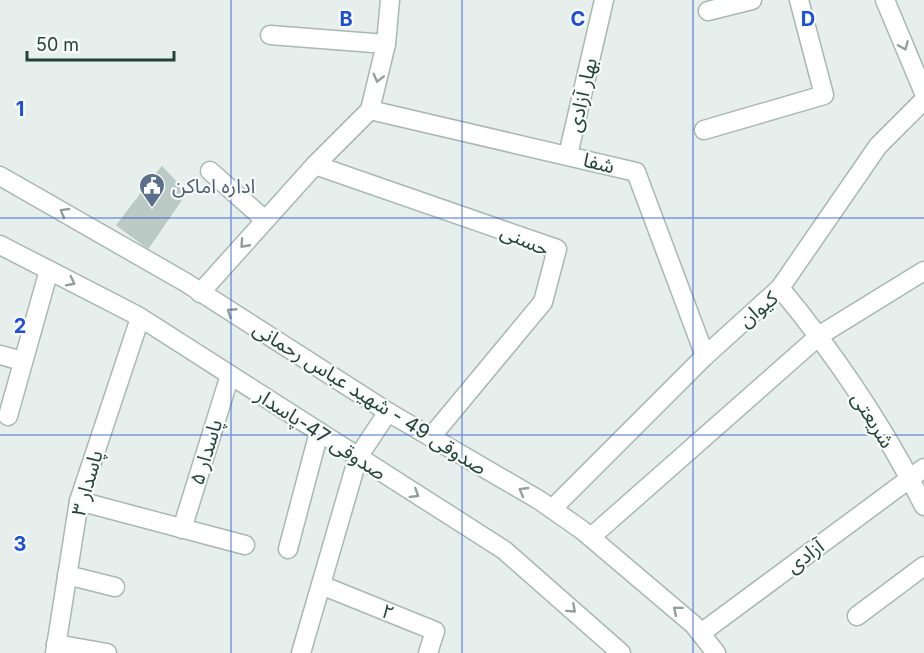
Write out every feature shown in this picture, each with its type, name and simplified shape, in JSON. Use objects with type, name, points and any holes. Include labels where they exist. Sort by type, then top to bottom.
[{"type":"street","points":[[200,292],[315,165],[370,110],[386,44],[390,0]]},
{"type":"street","name":"بهار آزادی","points":[[568,155],[604,0]]},
{"type":"street","points":[[708,11],[752,0]]},
{"type":"street","points":[[704,130],[824,95],[799,0]]},
{"type":"street","points":[[885,0],[924,93]]},
{"type":"street","points":[[270,34],[386,44]]},
{"type":"street","points":[[780,288],[878,146],[924,100]]},
{"type":"street","name":"شفا","points":[[370,110],[636,172],[705,356]]},
{"type":"street","name":"حسنی","points":[[315,165],[557,249],[543,302],[431,437]]},
{"type":"street","points":[[210,171],[265,220]]},
{"type":"street","name":"صدوقی 49 - شهید عباس رحمانی","points":[[0,176],[200,292],[388,412],[552,509],[591,537],[694,625],[716,653]]},
{"type":"street","name":"صدوقی 47-پاسدار","points":[[0,245],[140,318],[504,550],[621,653]]},
{"type":"street","points":[[8,416],[49,270]]},
{"type":"street","points":[[591,537],[820,335],[924,271]]},
{"type":"street","name":"کیوان","points":[[552,509],[705,356],[780,288],[820,335]]},
{"type":"street","name":"پاسدار ۳","points":[[55,649],[79,501],[140,318]]},
{"type":"street","name":"شریعتی","points":[[820,335],[917,473],[924,506]]},
{"type":"street","points":[[0,355],[22,361]]},
{"type":"street","name":"پاسدار ۵","points":[[182,529],[230,375]]},
{"type":"street","points":[[301,653],[358,456],[388,412]]},
{"type":"street","points":[[288,549],[319,432]]},
{"type":"street","name":"آزادی","points":[[701,633],[917,473]]},
{"type":"street","points":[[79,501],[245,545]]},
{"type":"street","points":[[857,616],[924,566]]},
{"type":"street","points":[[67,575],[115,587]]},
{"type":"street","name":"۲","points":[[321,585],[435,631],[428,653]]},
{"type":"street","points":[[55,649],[107,653]]},
{"type":"building","name":"اداره اماکن","points":[[162,167],[186,193],[148,248],[117,225]]},
{"type":"place","name":"اداره اماکن","points":[[152,209]]}]
